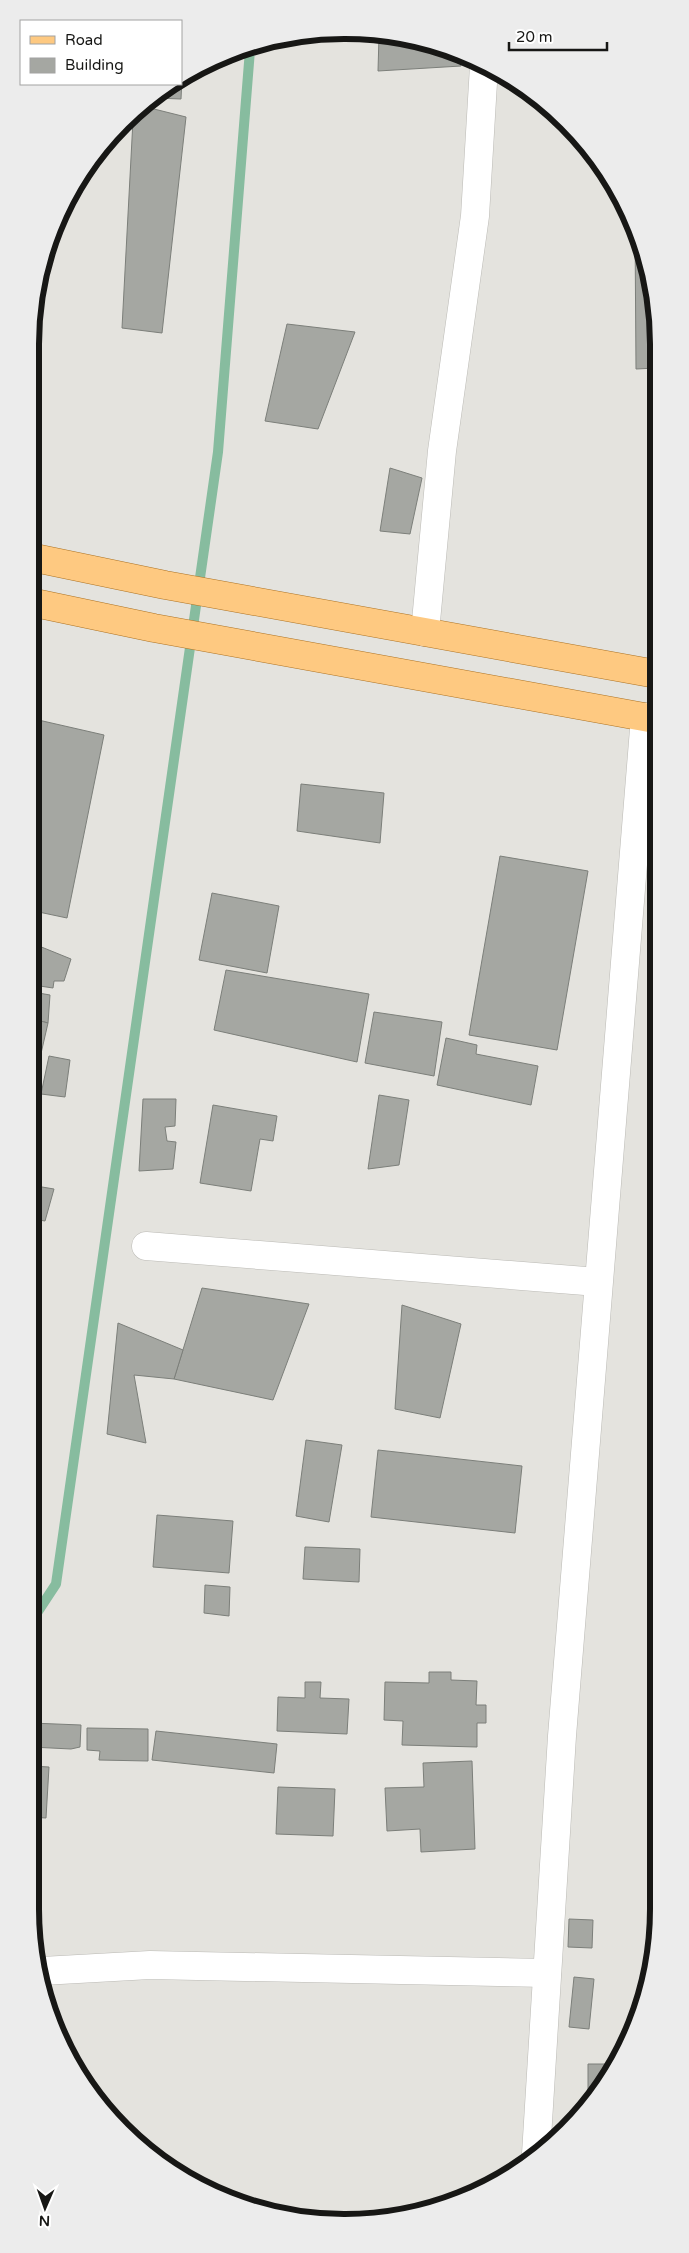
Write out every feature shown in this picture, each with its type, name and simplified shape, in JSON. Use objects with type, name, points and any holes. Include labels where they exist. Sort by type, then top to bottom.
[{"type":"main road","points":[[39,559],[164,585],[650,673]]},
{"type":"main road","points":[[39,604],[154,628],[650,718]]},
{"type":"street","points":[[424,632],[442,451],[475,216],[484,72]]},
{"type":"street","points":[[536,2146],[562,1736],[598,1282],[650,718]]},
{"type":"street","points":[[146,1246],[598,1282]]},
{"type":"street","points":[[46,1971],[150,1965],[547,1973]]},
{"type":"building","points":[[379,40],[424,49],[461,61],[461,66],[378,71]]},
{"type":"building","points":[[182,86],[181,99],[163,98]]},
{"type":"building","points":[[151,108],[186,117],[162,333],[122,328],[133,124]]},
{"type":"building","points":[[635,250],[648,305],[650,325],[650,368],[636,369]]},
{"type":"building","points":[[287,324],[355,332],[318,429],[265,421]]},
{"type":"building","points":[[390,468],[422,478],[410,534],[380,531]]},
{"type":"building","points":[[39,720],[104,735],[67,918],[39,912]]},
{"type":"building","points":[[301,784],[384,793],[380,843],[297,831]]},
{"type":"building","points":[[500,856],[588,871],[557,1050],[469,1035]]},
{"type":"building","points":[[212,893],[279,906],[267,973],[199,960]]},
{"type":"building","points":[[39,946],[71,959],[64,981],[54,981],[53,988],[39,986]]},
{"type":"building","points":[[226,970],[369,994],[357,1062],[214,1030]]},
{"type":"building","points":[[39,993],[50,995],[48,1023],[39,1021]]},
{"type":"building","points":[[374,1012],[442,1022],[434,1076],[365,1063]]},
{"type":"building","points":[[39,1021],[48,1023],[39,1062]]},
{"type":"building","points":[[446,1038],[477,1045],[476,1054],[538,1066],[531,1105],[437,1085]]},
{"type":"building","points":[[49,1056],[70,1060],[65,1097],[41,1094]]},
{"type":"building","points":[[379,1095],[409,1100],[399,1165],[368,1169]]},
{"type":"building","points":[[143,1099],[176,1099],[175,1126],[165,1127],[167,1141],[176,1142],[173,1169],[139,1171]]},
{"type":"building","points":[[213,1105],[277,1116],[273,1141],[260,1139],[251,1191],[200,1183]]},
{"type":"building","points":[[39,1186],[54,1189],[45,1221],[39,1220]]},
{"type":"building","points":[[202,1288],[309,1304],[273,1400],[174,1379]]},
{"type":"building","points":[[402,1305],[461,1324],[440,1418],[395,1409]]},
{"type":"building","points":[[118,1323],[183,1350],[174,1379],[134,1375],[146,1443],[107,1434]]},
{"type":"building","points":[[306,1440],[342,1445],[329,1522],[296,1516]]},
{"type":"building","points":[[378,1450],[522,1466],[515,1533],[371,1517]]},
{"type":"building","points":[[157,1515],[233,1521],[229,1573],[153,1567]]},
{"type":"building","points":[[305,1547],[360,1549],[359,1582],[303,1579]]},
{"type":"building","points":[[205,1585],[230,1587],[229,1616],[204,1613]]},
{"type":"building","points":[[429,1672],[451,1672],[451,1680],[477,1681],[476,1705],[486,1705],[486,1723],[477,1723],[477,1747],[402,1745],[403,1721],[384,1720],[385,1682],[429,1683]]},
{"type":"building","points":[[305,1682],[321,1682],[320,1698],[349,1699],[347,1734],[277,1731],[278,1697],[305,1698]]},
{"type":"building","points":[[39,1723],[81,1725],[80,1747],[71,1749],[39,1747]]},
{"type":"building","points":[[87,1728],[148,1729],[148,1761],[99,1760],[100,1751],[87,1750]]},
{"type":"building","points":[[156,1731],[277,1744],[274,1773],[152,1760]]},
{"type":"building","points":[[472,1761],[475,1849],[421,1852],[420,1829],[387,1831],[385,1788],[424,1787],[423,1763]]},
{"type":"building","points":[[39,1766],[49,1767],[46,1818],[39,1818]]},
{"type":"building","points":[[278,1787],[335,1789],[333,1836],[276,1834]]},
{"type":"building","points":[[569,1919],[593,1920],[592,1948],[568,1947]]},
{"type":"building","points":[[574,1977],[594,1979],[589,2029],[569,2027]]},
{"type":"building","points":[[588,2064],[607,2064],[599,2078],[588,2094]]},
{"type":"waterway","points":[[39,1610],[56,1584],[218,452],[250,54]]}]
